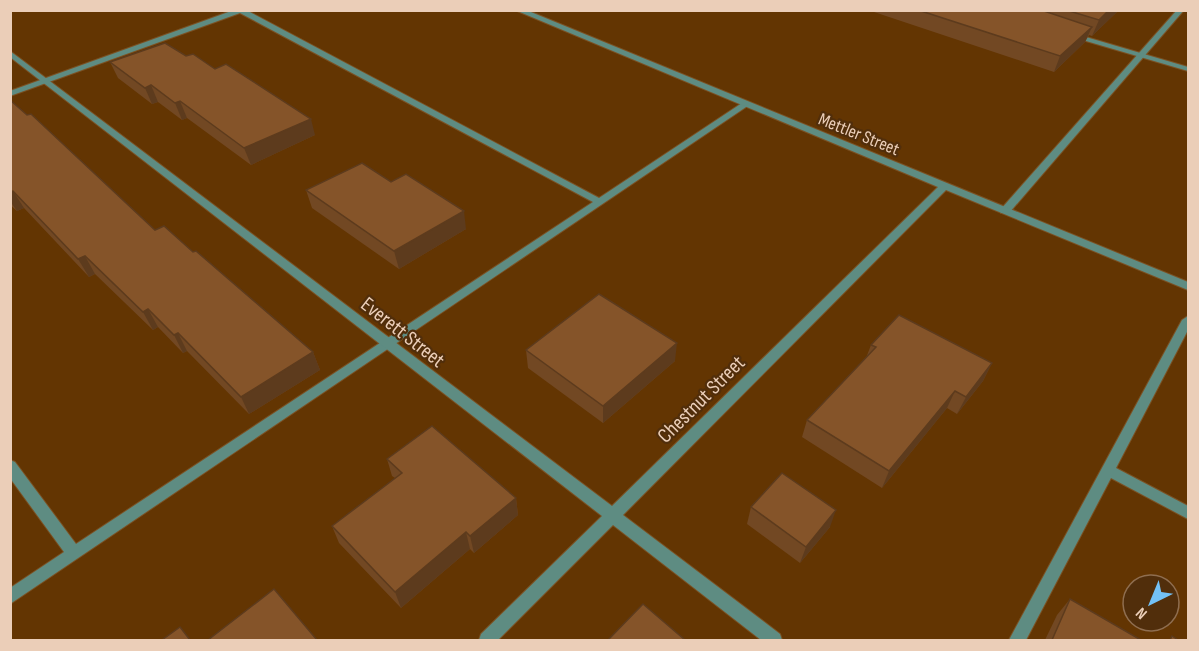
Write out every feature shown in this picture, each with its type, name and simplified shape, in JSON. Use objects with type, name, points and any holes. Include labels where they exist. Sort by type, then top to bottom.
[{"type":"street","name":"Mettler Street","points":[[518,10],[1188,286]]},
{"type":"street","points":[[1005,211],[1181,10]]},
{"type":"street","points":[[10,94],[241,11],[600,202]]},
{"type":"street","points":[[1066,33],[1188,69]]},
{"type":"street","name":"Everett Street","points":[[10,53],[774,640]]},
{"type":"street","points":[[10,597],[744,105]]},
{"type":"street","name":"Chestnut Street","points":[[487,640],[944,187]]},
{"type":"street","points":[[1017,640],[1188,320]]},
{"type":"street","points":[[10,466],[74,554]]},
{"type":"street","points":[[1108,470],[1188,513]]},
{"type":"building","points":[[918,10],[1041,10],[1092,27],[1060,56]]},
{"type":"building","points":[[1066,10],[1109,10],[1099,20]]},
{"type":"building","points":[[165,43],[186,56],[193,54],[215,69],[226,64],[311,119],[244,148],[180,101],[175,103],[151,85],[145,88],[110,62]]},
{"type":"building","points":[[10,100],[27,115],[31,114],[155,230],[164,226],[313,352],[241,397],[178,333],[174,335],[148,309],[143,312],[85,256],[78,259],[13,191],[10,192]]},
{"type":"building","points":[[362,163],[391,182],[406,174],[464,211],[394,251],[306,190]]},
{"type":"building","points":[[599,294],[677,343],[603,406],[526,350]]},
{"type":"building","points":[[899,315],[992,363],[966,397],[955,391],[889,471],[807,420],[876,347],[871,345]]},
{"type":"building","points":[[432,426],[516,498],[470,536],[466,532],[395,592],[332,526],[402,473],[387,459]]},
{"type":"building","points":[[782,473],[836,510],[806,547],[751,507]]},
{"type":"building","points":[[274,589],[317,640],[208,640]]},
{"type":"building","points":[[1070,599],[1121,628],[1121,633],[1129,633],[1141,640],[1052,640]]},
{"type":"building","points":[[643,604],[685,640],[608,640]]},
{"type":"building","points":[[180,627],[190,640],[162,640]]}]
